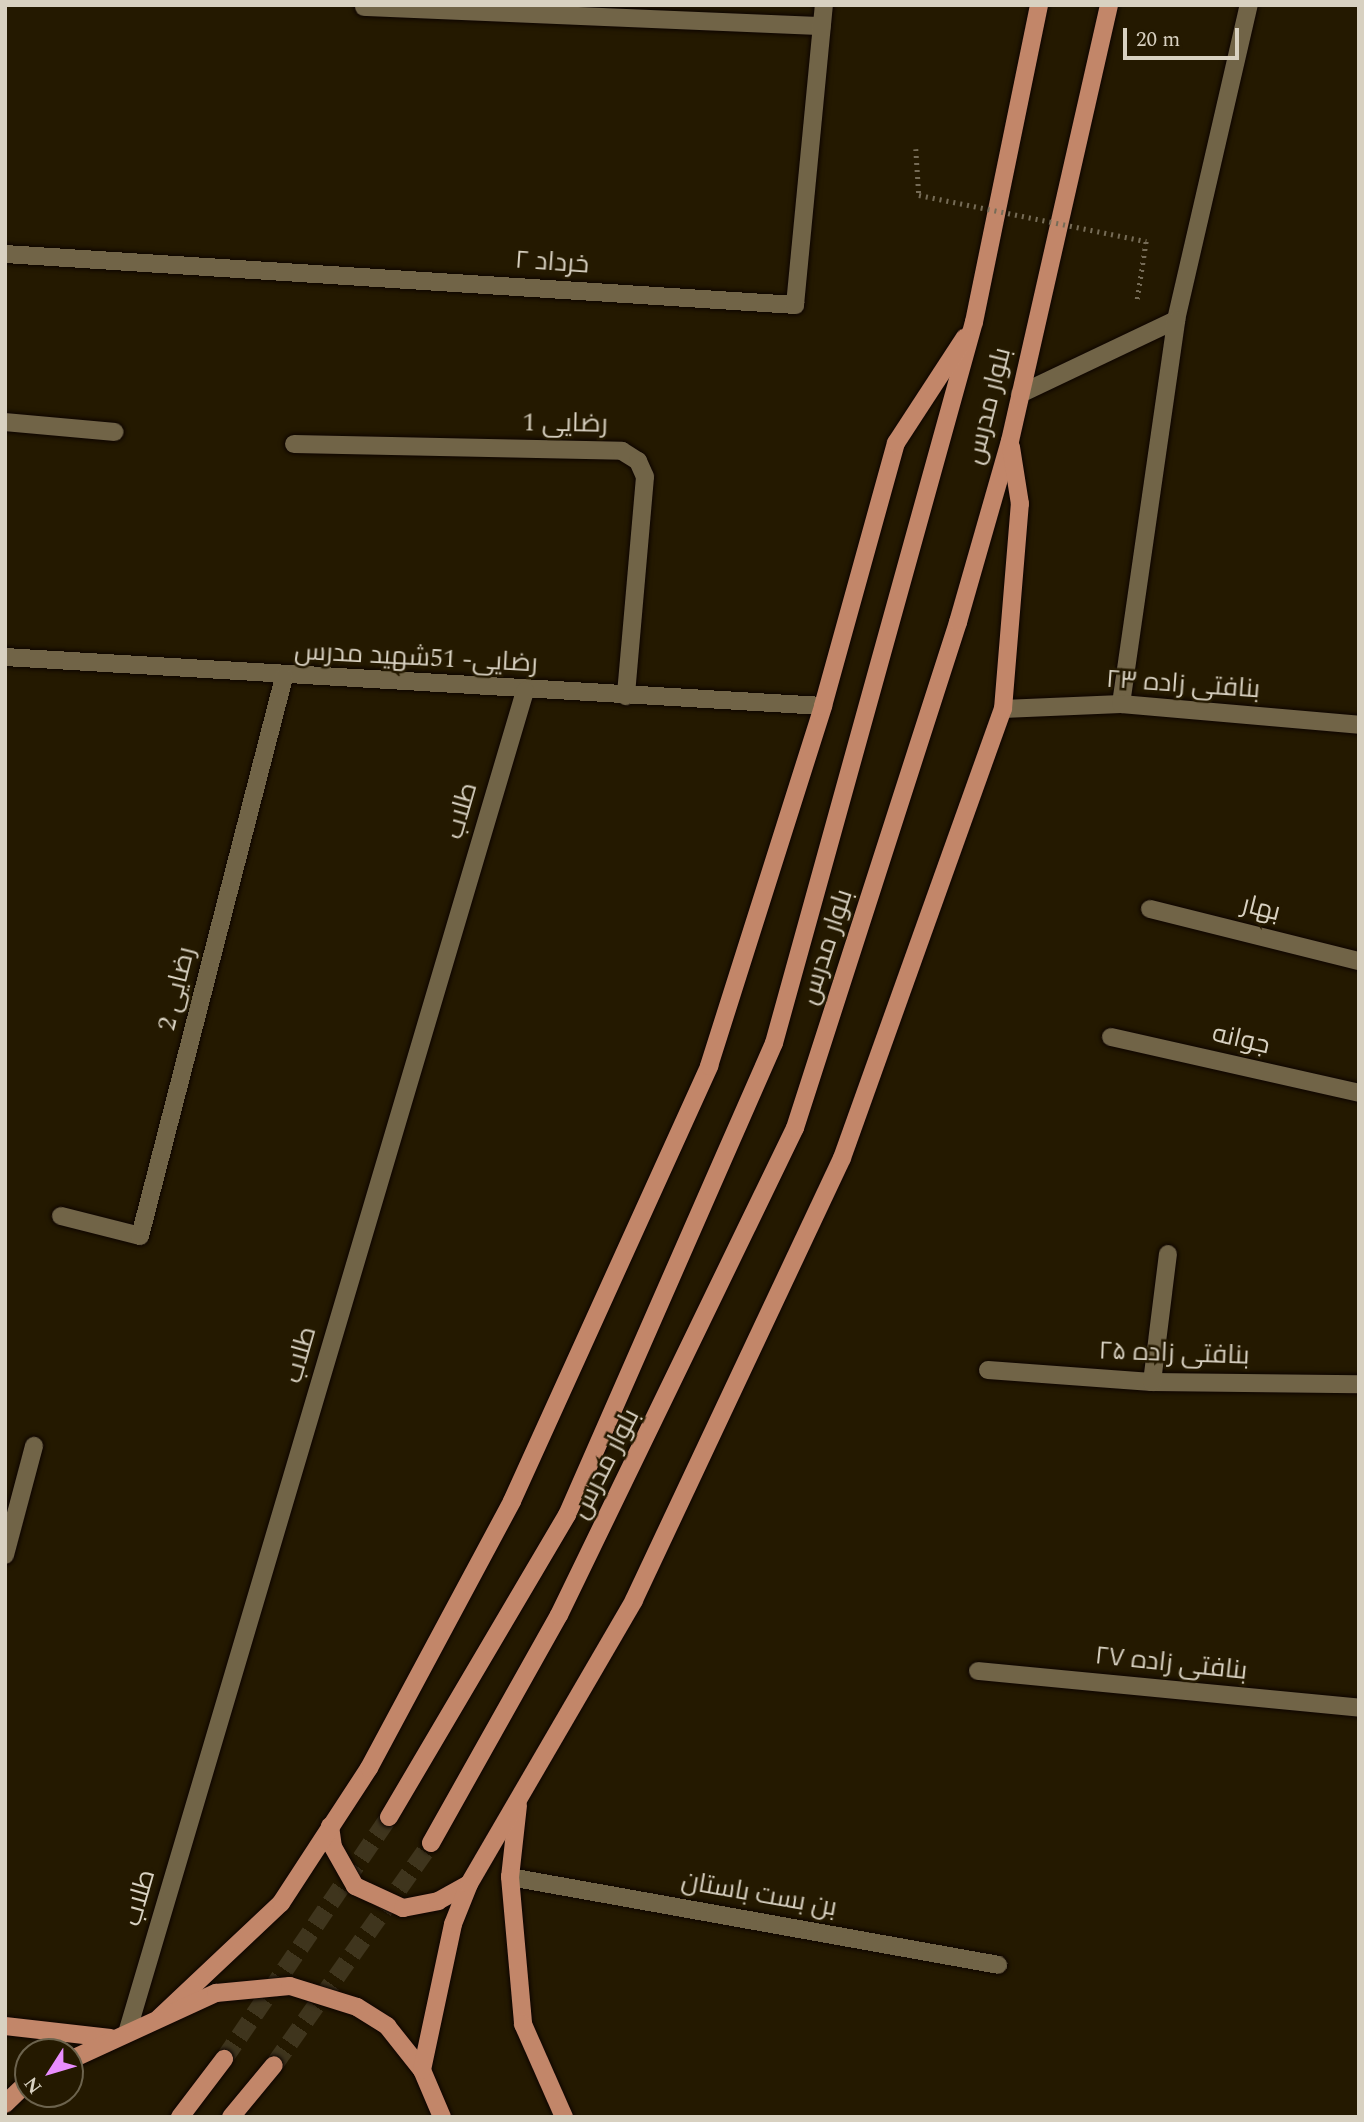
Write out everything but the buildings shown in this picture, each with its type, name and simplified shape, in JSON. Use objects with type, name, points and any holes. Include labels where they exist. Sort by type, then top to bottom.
[{"type":"main road","name":"بلوار مدرس","points":[[389,1817],[567,1515],[774,1043],[974,322],[1039,5]]},
{"type":"main road","name":"بلوار مدرس","points":[[430,1843],[559,1615],[795,1128],[958,622],[1010,440],[1109,5]]},
{"type":"main road","points":[[159,2018],[281,1903],[331,1826],[512,1502],[709,1066],[823,706],[896,443],[974,322]]},
{"type":"main road","points":[[422,2070],[453,1924],[469,1884],[634,1600],[842,1158],[1003,709],[1020,504],[1010,440]]},
{"type":"main road","points":[[518,1797],[510,1877],[523,2024],[564,2117]]},
{"type":"main road","points":[[331,1826],[334,1847],[355,1886],[403,1909],[438,1901],[469,1884]]},
{"type":"main road","points":[[84,2052],[110,2038],[216,1993],[290,1986],[356,2007],[387,2026],[422,2070],[442,2117]]},
{"type":"main road","points":[[5,2026],[110,2038]]},
{"type":"main road","points":[[180,2117],[224,2059]]},
{"type":"main road","points":[[231,2117],[274,2065]]},
{"type":"street","name":"خرداد ۲","points":[[5,254],[795,305],[824,5]]},
{"type":"street","points":[[1121,704],[1176,320],[1249,5]]},
{"type":"street","points":[[364,6],[822,26]]},
{"type":"street","points":[[1020,394],[1176,320]]},
{"type":"street","points":[[5,422],[115,432]]},
{"type":"street","name":"رضایی 1","points":[[294,444],[622,451],[638,461],[645,477],[626,696]]},
{"type":"street","name":"رضایی- 51شهید مدرس","points":[[5,657],[284,677],[823,706]]},
{"type":"street","name":"رضایی 2","points":[[61,1216],[140,1236],[284,677]]},
{"type":"street","name":"طلاب","points":[[127,2033],[525,691]]},
{"type":"street","name":"بنافتی زاده ۲۳","points":[[1003,709],[1121,704],[1359,725]]},
{"type":"street","name":"بهار","points":[[1150,909],[1359,961]]},
{"type":"street","name":"جوانه","points":[[1111,1037],[1359,1093]]},
{"type":"street","points":[[1152,1382],[1168,1255]]},
{"type":"street","name":"بنافتی زاده ۲۵","points":[[988,1370],[1152,1382],[1359,1384]]},
{"type":"street","points":[[5,1555],[34,1446]]},
{"type":"street","name":"بنافتی زاده ۲۷","points":[[978,1671],[1359,1709]]},
{"type":"street","name":"بن بست باستان","points":[[510,1877],[998,1965]]},
{"type":"path","points":[[916,149],[919,195],[1146,240],[1137,299]]},
{"type":"tunnel","points":[[224,2059],[389,1817]]},
{"type":"tunnel","points":[[274,2065],[431,1843]]}]
